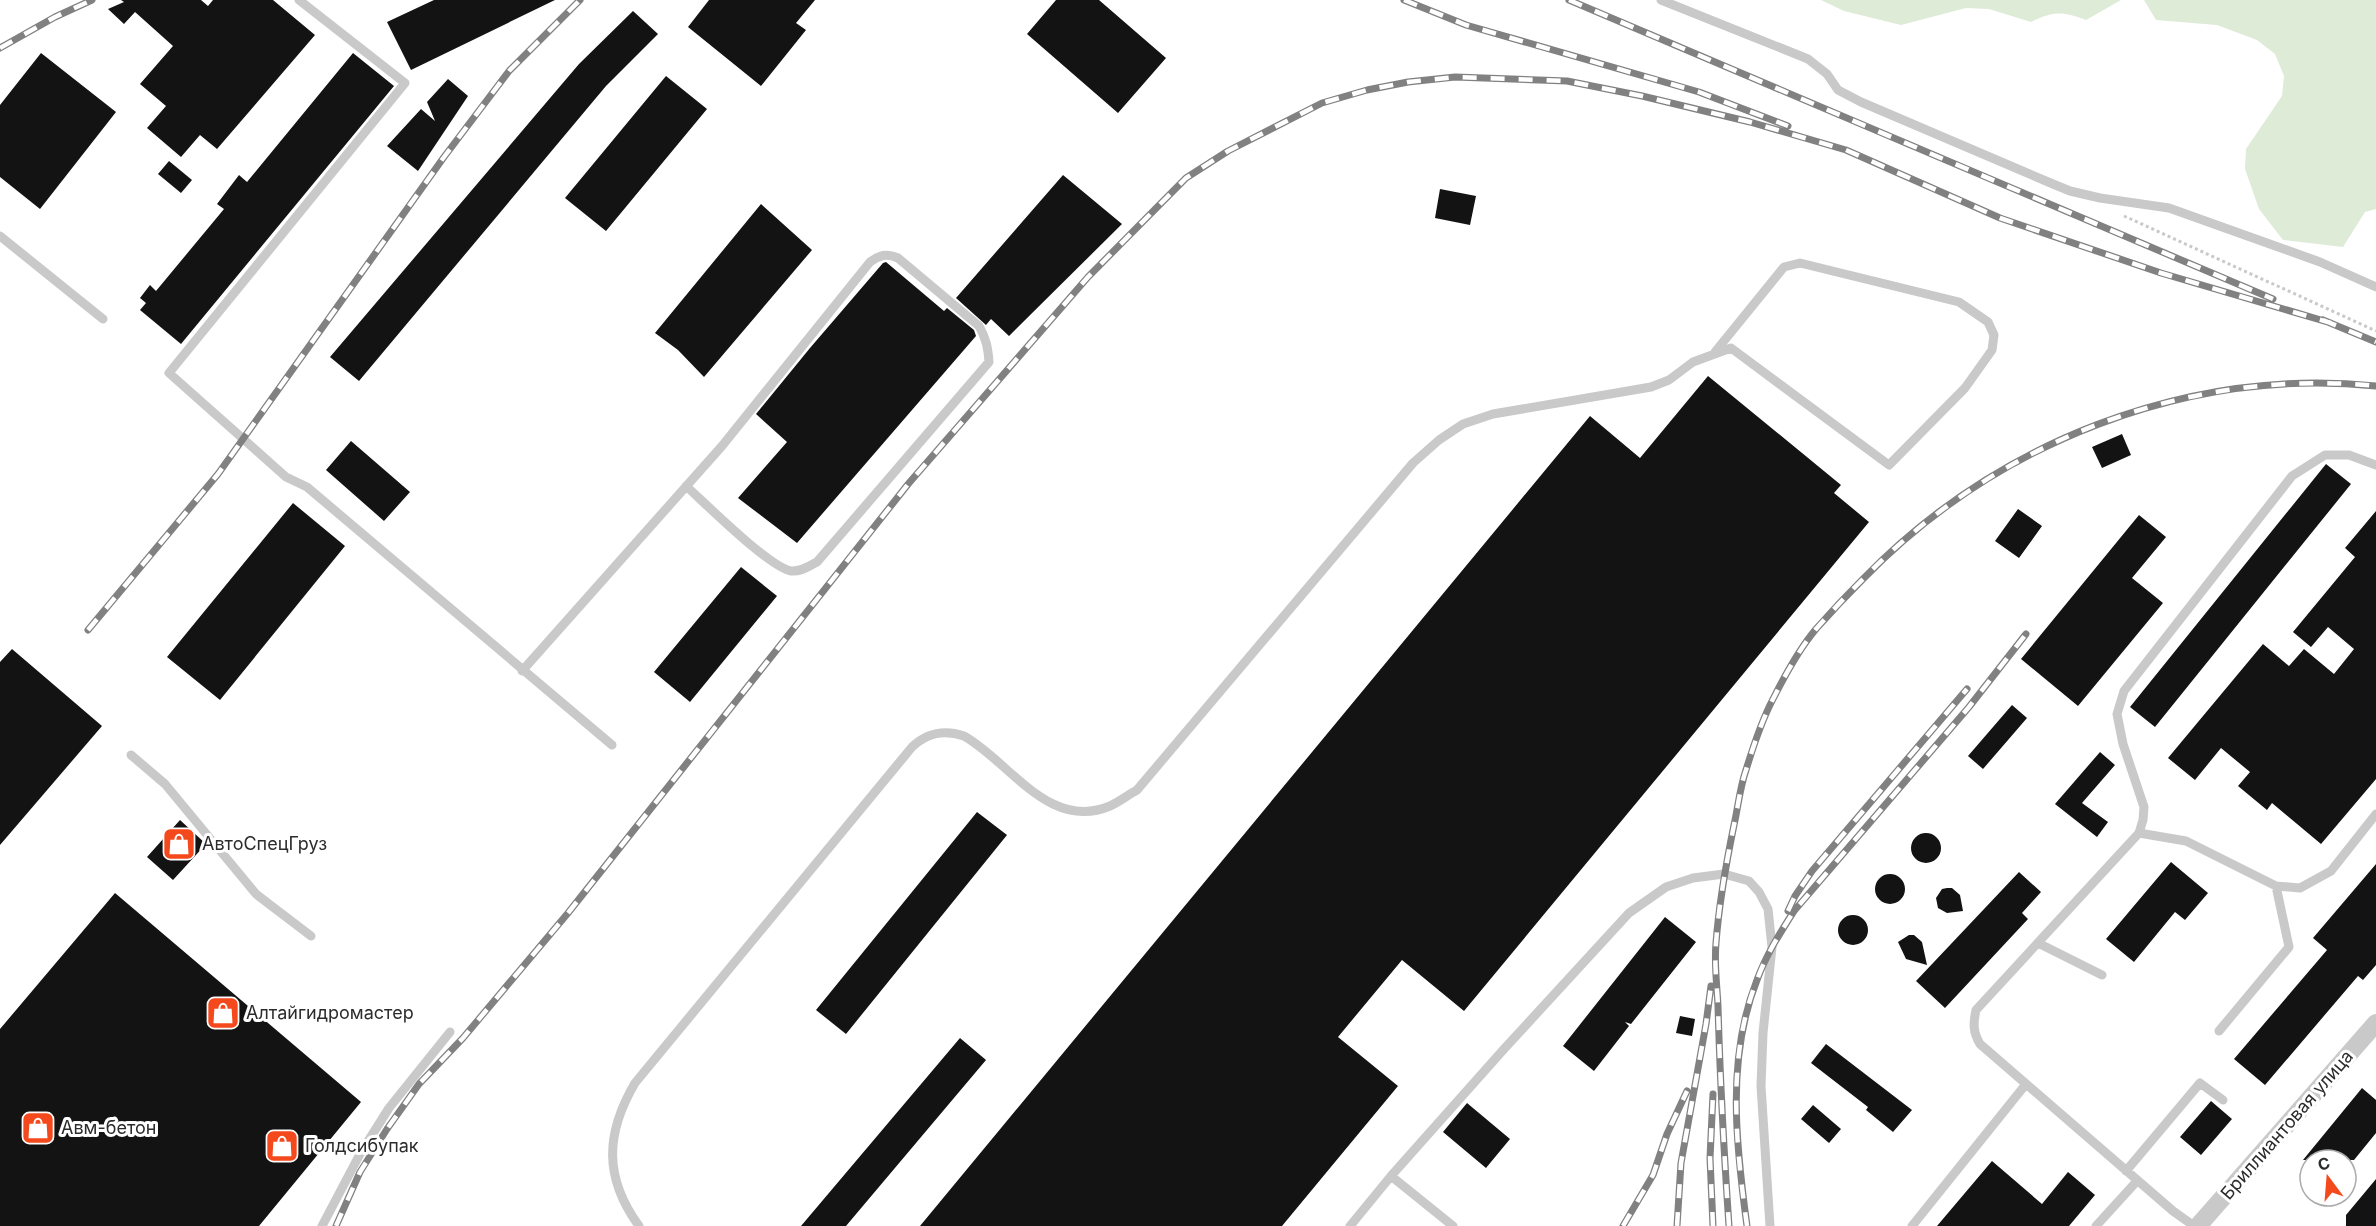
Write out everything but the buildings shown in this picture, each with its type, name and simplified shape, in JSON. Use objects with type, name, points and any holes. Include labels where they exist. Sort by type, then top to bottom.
[{"type":"street","name":"Бриллиантовая улица","points":[[2196,1226],[2376,1023]]},
{"type":"lane","points":[[299,0],[405,83],[169,373],[286,477],[307,487],[612,745]]},
{"type":"lane","points":[[1661,0],[1808,59],[1827,74],[1838,90],[1861,102],[2061,187],[2100,198],[2169,208],[2320,262],[2376,287]]},
{"type":"lane","points":[[0,236],[103,319]]},
{"type":"lane","points":[[522,671],[686,486],[722,446],[870,262],[879,256],[888,254],[898,258],[979,326],[985,337],[989,362],[817,562],[805,569],[792,571],[773,564],[686,486]]},
{"type":"lane","points":[[639,1226],[626,1208],[612,1166],[615,1124],[622,1105],[635,1083],[920,740],[949,732],[964,736],[1041,799],[1059,807],[1085,811],[1111,806],[1137,789],[1413,463],[1439,440],[1463,424],[1493,414],[1651,387],[1669,380],[1693,362],[1731,348],[1889,465],[1965,388],[1992,350],[1994,335],[1988,322],[1959,302],[1800,263],[1784,267],[1715,352]]},
{"type":"lane","points":[[2196,1226],[2172,1211],[1980,1044],[1975,1035],[1973,1023],[1976,1010],[2139,833],[2144,807],[2123,744],[2117,714],[2124,691],[2292,476],[2325,454],[2349,454],[2376,465]]},
{"type":"lane","points":[[131,755],[165,784],[256,894],[311,936]]},
{"type":"lane","points":[[2139,833],[2186,841],[2276,886],[2300,888],[2331,871],[2376,814]]},
{"type":"lane","points":[[1350,1226],[1391,1176],[1629,913],[1666,887],[1693,878],[1724,874],[1749,881],[1759,892],[1768,909],[1772,947],[1763,1033],[1761,1086],[1770,1226]]},
{"type":"lane","points":[[2219,1030],[2289,947],[2276,886]]},
{"type":"lane","points":[[2037,943],[2102,975]]},
{"type":"lane","points":[[322,1226],[360,1154],[389,1108],[450,1032]]},
{"type":"lane","points":[[2126,1171],[2200,1083],[2223,1100]]},
{"type":"lane","points":[[1912,1226],[2026,1084]]},
{"type":"lane","points":[[1391,1176],[1453,1226]]},
{"type":"lane","points":[[2096,1226],[2137,1180]]},
{"type":"path","points":[[2117,213],[2376,330]]},
{"type":"green space","points":[[1821,0],[2121,0],[2086,20],[2071,15],[2052,14],[2031,22],[1989,9],[1966,8],[1901,25],[1844,11]]},
{"type":"green space","points":[[2144,0],[2376,0],[2376,209],[2365,212],[2343,247],[2283,240],[2259,209],[2245,169],[2246,149],[2282,96],[2284,76],[2275,54],[2257,40],[2217,25],[2156,20]]},
{"type":"railway","points":[[0,48],[55,17],[92,0]]},
{"type":"railway","points":[[88,630],[218,474],[444,157],[509,71],[580,0]]},
{"type":"railway","points":[[1404,0],[1466,25],[1699,92],[1788,126]]},
{"type":"railway","points":[[1569,0],[2273,299]]},
{"type":"railway","points":[[336,1226],[360,1172],[419,1084],[463,1038],[568,913],[909,483],[1088,277],[1186,178],[1228,151],[1322,103],[1367,90],[1408,82],[1455,77],[1567,81],[1642,96],[1750,122],[1846,150],[2000,218],[2161,273],[2331,323]]},
{"type":"railway","points":[[2323,320],[2376,342]]},
{"type":"railway","points":[[1729,1226],[1715,967],[1721,898],[1741,790],[1755,743],[1777,690],[1816,629],[1863,579],[1915,531],[1972,489],[2033,453],[2098,424],[2165,403],[2234,389],[2305,383],[2376,386]]},
{"type":"railway","points":[[1747,1226],[1737,1133],[1737,1071],[1747,1010],[1765,962],[1794,911],[1969,707],[2026,634]]},
{"type":"railway","points":[[1788,911],[1812,871],[1967,689]]},
{"type":"railway","points":[[1677,1226],[1681,1163],[1711,986]]},
{"type":"railway","points":[[1623,1226],[1653,1175],[1667,1134],[1687,1091]]},
{"type":"railway","points":[[1713,1094],[1710,1158],[1713,1226]]},
{"type":"place","name":"АвтоСпецГруз","points":[[179,844]]},
{"type":"place","name":"Алтайгидромастер","points":[[223,1013]]},
{"type":"place","name":"Авм-бетон","points":[[38,1128]]},
{"type":"place","name":"Голдcибупак","points":[[282,1146]]}]
